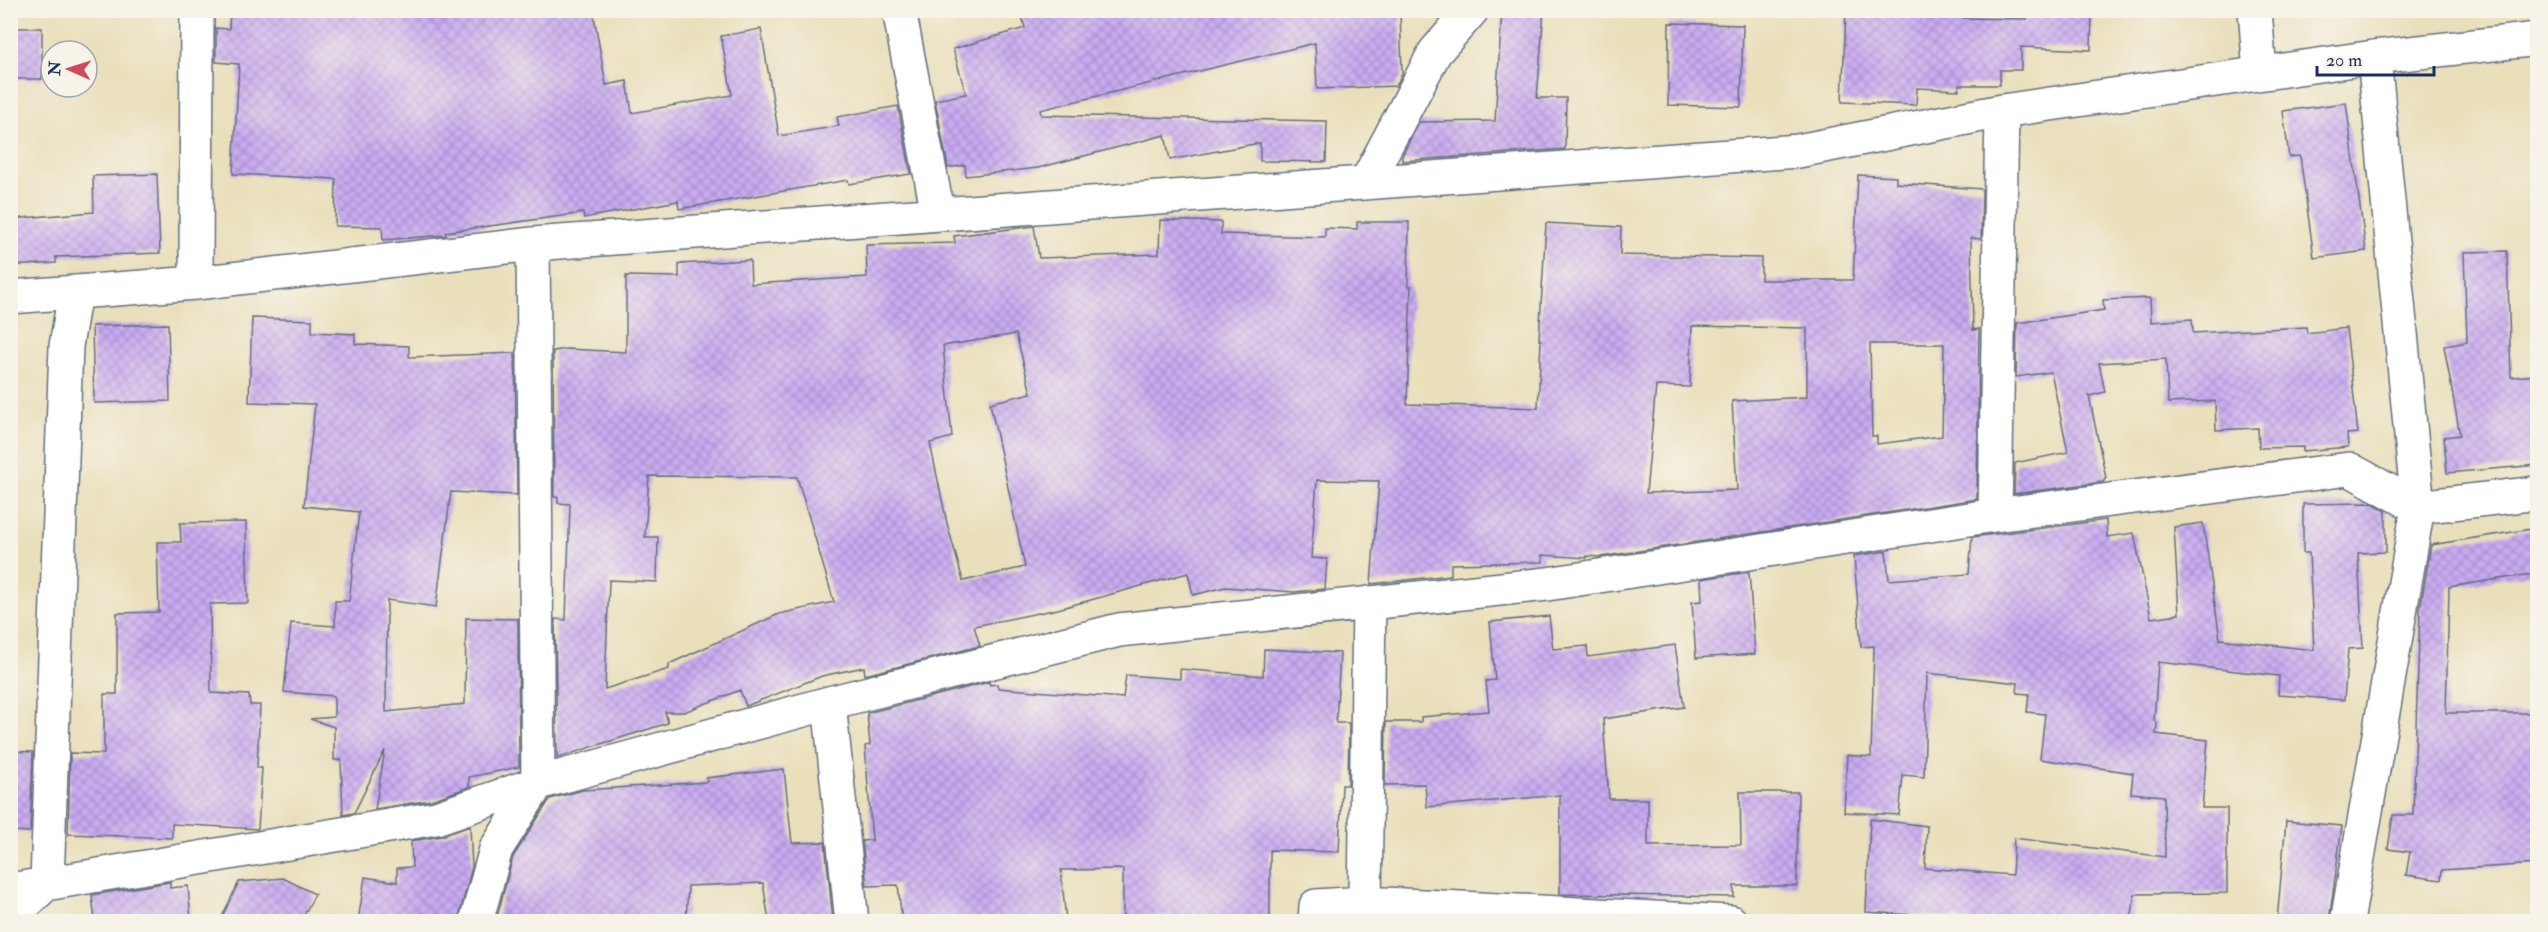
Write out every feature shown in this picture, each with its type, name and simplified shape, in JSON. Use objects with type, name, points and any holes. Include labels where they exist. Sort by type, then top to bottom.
[{"type":"street","points":[[196,283],[197,10]]},
{"type":"street","points":[[899,10],[938,214]]},
{"type":"street","points":[[1366,183],[1435,52],[1472,10]]},
{"type":"street","points":[[2255,10],[2260,73]]},
{"type":"street","points":[[10,297],[196,283],[533,244],[1798,151],[2002,111],[2374,57],[2538,39]]},
{"type":"street","points":[[2347,921],[2418,507],[2374,57]]},
{"type":"street","points":[[1995,515],[2002,111]]},
{"type":"street","points":[[476,921],[496,849],[538,783],[533,244]]},
{"type":"street","points":[[12,921],[12,916],[47,883],[66,346],[75,292]]},
{"type":"street","points":[[10,890],[436,818],[538,783],[830,703],[1119,630],[1547,584],[1995,515],[2349,469],[2418,507],[2538,493]]},
{"type":"street","points":[[1365,903],[1369,603]]},
{"type":"street","points":[[830,703],[852,921]]},
{"type":"street","points":[[1315,921],[1316,906],[1365,903],[1724,921]]},
{"type":"building","points":[[230,10],[593,10],[606,85],[627,81],[632,113],[732,95],[721,36],[761,29],[779,136],[839,126],[837,117],[898,106],[911,174],[849,184],[848,180],[679,209],[678,201],[584,218],[583,213],[446,232],[446,235],[383,240],[382,227],[335,226],[336,179],[233,174],[239,64],[216,62],[216,28],[229,29]]},
{"type":"building","points":[[1047,10],[1400,10],[1402,74],[1396,86],[1317,89],[1315,43],[1040,110],[1041,115],[1327,121],[1326,162],[1260,161],[1260,143],[1170,160],[1165,135],[1038,168],[966,176],[965,165],[948,168],[935,100],[966,94],[953,49],[1025,28],[1022,16]]},
{"type":"building","points":[[1502,10],[1544,10],[1537,98],[1566,98],[1565,149],[1402,161],[1402,156],[1419,122],[1495,121]]},
{"type":"building","points":[[1846,10],[1921,10],[1963,14],[1963,18],[2027,19],[2027,10],[2092,10],[2091,50],[2021,47],[2021,70],[2000,70],[2000,85],[1959,85],[1959,90],[1917,88],[1916,105],[1842,102]]},
{"type":"building","points":[[1669,23],[1743,25],[1741,107],[1668,105]]},
{"type":"building","points":[[10,28],[42,28],[42,39],[39,39],[39,79],[10,79]]},
{"type":"building","points":[[2346,103],[2366,251],[2314,258],[2300,156],[2289,157],[2283,111]]},
{"type":"building","points":[[157,174],[160,253],[56,257],[56,263],[10,266],[10,219],[94,212],[93,176]]},
{"type":"building","points":[[1858,175],[1896,177],[1896,183],[1982,189],[1981,239],[1971,238],[1973,330],[1979,329],[1977,499],[1600,557],[1542,555],[1543,562],[1451,564],[1451,575],[1371,584],[1379,481],[1317,480],[1311,558],[1327,559],[1325,589],[1294,592],[1226,587],[1193,595],[1188,573],[1058,609],[974,626],[980,646],[865,675],[864,667],[822,676],[746,706],[740,690],[684,712],[665,712],[668,723],[557,758],[555,619],[566,620],[570,504],[558,503],[558,497],[554,497],[553,351],[567,349],[626,352],[626,276],[679,277],[679,264],[750,260],[751,284],[867,277],[866,245],[955,243],[954,236],[1034,226],[1039,258],[1159,254],[1160,220],[1221,222],[1221,234],[1325,237],[1325,228],[1357,229],[1357,222],[1409,222],[1408,286],[1411,286],[1407,404],[1538,408],[1541,340],[1539,340],[1546,223],[1621,227],[1620,255],[1761,258],[1761,280],[1853,280]],"holes":[[[1692,326],[1807,328],[1807,397],[1732,401],[1737,490],[1646,493],[1656,386],[1690,387]],[[1016,334],[1031,393],[990,403],[1025,567],[963,581],[947,523],[930,443],[952,437],[943,346]],[[1870,344],[1944,344],[1942,436],[1877,444],[1877,436],[1872,436]],[[649,476],[797,477],[834,602],[779,614],[669,664],[669,669],[605,689],[609,580],[657,582],[658,537],[645,537]]]},
{"type":"building","points":[[2507,251],[2511,377],[2538,375],[2538,465],[2447,473],[2444,437],[2460,435],[2444,346],[2467,342],[2464,252]]},
{"type":"building","points":[[2150,298],[2151,322],[2192,319],[2193,333],[2306,327],[2307,333],[2346,328],[2358,433],[2347,434],[2348,447],[2303,451],[2303,447],[2259,448],[2258,428],[2216,430],[2215,401],[2168,403],[2166,359],[2099,363],[2105,392],[2089,396],[2106,478],[2103,482],[2014,494],[2015,463],[2068,452],[2051,372],[2016,377],[2017,323],[2104,310],[2103,300]]},
{"type":"building","points":[[252,318],[312,320],[312,332],[355,334],[355,344],[409,346],[409,357],[515,353],[517,495],[451,492],[436,607],[387,600],[386,712],[465,704],[466,618],[518,619],[519,767],[469,777],[469,787],[431,800],[375,809],[385,750],[354,813],[343,815],[341,760],[334,760],[334,727],[310,719],[334,717],[334,696],[284,692],[291,623],[335,626],[335,601],[349,601],[359,512],[304,506],[315,404],[249,402]]},
{"type":"building","points":[[168,324],[170,401],[94,403],[92,326]]},
{"type":"building","points":[[2373,503],[2386,511],[2386,552],[2358,553],[2363,648],[2348,649],[2344,700],[2278,695],[2279,676],[2158,662],[2154,721],[2157,722],[2156,734],[2208,740],[2202,808],[2227,808],[2227,893],[2135,894],[2131,921],[1960,921],[1960,918],[1866,912],[1870,819],[1927,826],[1925,868],[2012,875],[2014,838],[2165,857],[2164,796],[2131,793],[2133,773],[2040,759],[2045,714],[2027,712],[2029,694],[2017,693],[2018,683],[1927,673],[1924,777],[1903,775],[1899,815],[1844,812],[1847,755],[1871,757],[1874,646],[1861,647],[1854,556],[1886,551],[1889,580],[1969,574],[1972,537],[2106,520],[2107,537],[2134,533],[2151,618],[2179,614],[2174,527],[2203,523],[2220,639],[2314,650],[2309,553],[2303,553],[2303,504]]},
{"type":"building","points":[[246,522],[248,603],[210,604],[211,693],[249,695],[250,705],[260,705],[257,768],[262,768],[258,829],[172,824],[172,838],[68,834],[70,753],[104,754],[104,694],[117,694],[117,613],[159,612],[157,542],[181,542],[180,523]]},
{"type":"building","points":[[2538,528],[2538,573],[2449,587],[2446,713],[2538,713],[2538,864],[2442,870],[2441,880],[2406,875],[2410,852],[2388,849],[2393,815],[2413,815],[2420,609],[2431,545]]},
{"type":"building","points":[[1749,572],[1755,654],[1696,658],[1692,602],[1702,601],[1701,579]]},
{"type":"building","points":[[1549,616],[1553,649],[1587,646],[1588,657],[1675,645],[1684,707],[1603,719],[1609,799],[1648,799],[1648,846],[1741,845],[1740,792],[1798,792],[1797,886],[1734,886],[1734,897],[1560,894],[1560,795],[1427,807],[1425,784],[1385,785],[1386,722],[1421,722],[1421,717],[1489,711],[1486,681],[1495,680],[1490,622]]},
{"type":"building","points":[[1264,649],[1340,653],[1336,723],[1349,723],[1348,785],[1342,785],[1339,852],[1270,850],[1270,921],[1173,921],[1173,916],[1123,916],[1123,869],[1061,870],[1066,921],[902,921],[898,885],[867,886],[862,841],[872,840],[865,746],[870,745],[867,713],[989,682],[990,685],[997,684],[998,688],[1123,698],[1126,675],[1180,679],[1180,669],[1263,676]]},
{"type":"building","points":[[10,751],[33,752],[30,832],[10,831]]},
{"type":"building","points":[[784,769],[792,843],[825,842],[833,921],[769,921],[763,883],[688,886],[686,921],[496,921],[513,857],[550,799],[583,790],[707,782],[706,778]]},
{"type":"building","points":[[2286,821],[2342,826],[2329,921],[2277,921]]},
{"type":"building","points":[[470,826],[472,867],[458,921],[358,921],[365,877],[397,882],[397,868],[412,867],[411,841],[442,836]]},
{"type":"building","points":[[283,878],[315,894],[301,921],[220,921],[239,882]]},
{"type":"building","points":[[170,882],[170,888],[188,886],[191,921],[95,921],[92,895]]}]
